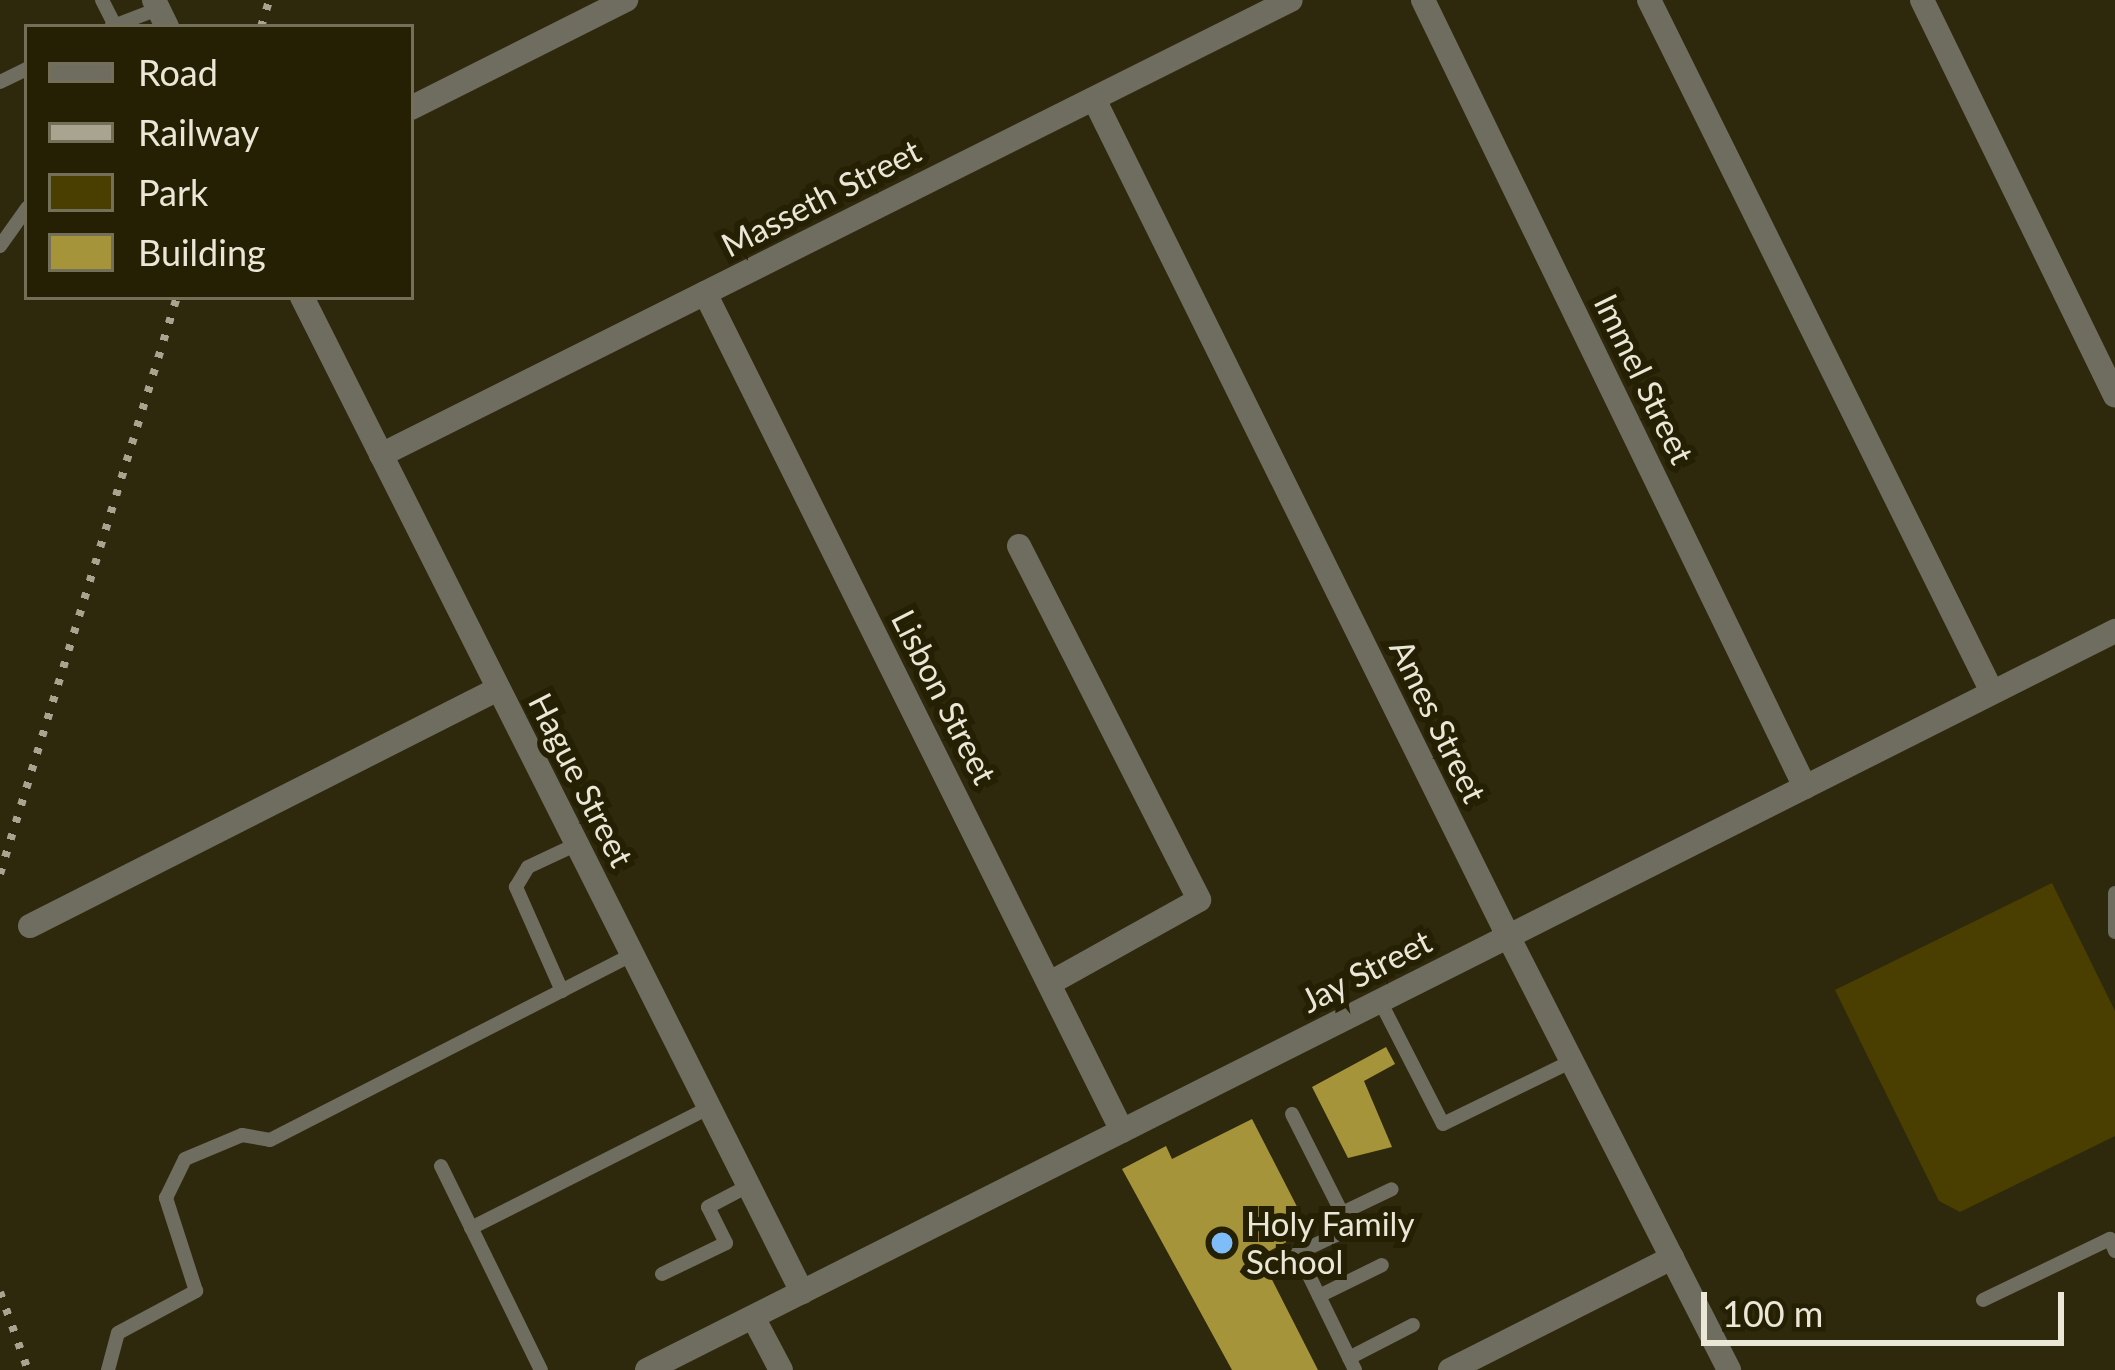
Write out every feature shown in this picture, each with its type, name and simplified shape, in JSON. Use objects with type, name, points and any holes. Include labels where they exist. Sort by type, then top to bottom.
[{"type":"street","points":[[414,106],[626,0]]},
{"type":"street","name":"Masseth Street","points":[[381,455],[1291,0]]},
{"type":"street","name":"Immel Street","points":[[1424,0],[1805,787]]},
{"type":"street","points":[[1649,0],[1992,692]]},
{"type":"street","points":[[1922,0],[2115,395]]},
{"type":"street","name":"Ames Street","points":[[1094,99],[1508,936],[1729,1370]]},
{"type":"street","name":"Lisbon Street","points":[[705,293],[1122,1131]]},
{"type":"street","name":"Hague Street","points":[[304,300],[802,1292]]},
{"type":"street","points":[[1019,546],[1199,900],[1050,983]]},
{"type":"street","name":"Jay Street","points":[[646,1370],[2115,631]]},
{"type":"street","points":[[30,926],[498,688]]},
{"type":"street","points":[[1450,1370],[1672,1258]]},
{"type":"street","points":[[753,1317],[781,1370]]},
{"type":"lane","points":[[120,24],[160,12]]},
{"type":"lane","points":[[0,246],[24,212]]},
{"type":"lane","points":[[562,991],[516,887],[528,867],[577,844]]},
{"type":"lane","points":[[2115,893],[2115,932]]},
{"type":"lane","points":[[108,1370],[118,1333],[196,1291],[166,1198],[173,1169],[242,1135],[270,1141],[632,955]]},
{"type":"lane","points":[[1380,1001],[1443,1124],[1572,1061]]},
{"type":"lane","points":[[471,1228],[709,1108]]},
{"type":"lane","points":[[1292,1114],[1342,1214],[1336,1235],[1298,1253],[1352,1364],[1413,1325]]},
{"type":"lane","points":[[441,1166],[541,1370]]},
{"type":"lane","points":[[662,1274],[726,1243],[708,1207],[748,1186]]},
{"type":"lane","points":[[1342,1214],[1391,1189]]},
{"type":"lane","points":[[1983,1300],[2110,1239],[2115,1251]]},
{"type":"lane","points":[[1319,1296],[1382,1265]]},
{"type":"green space","points":[[2052,883],[2115,1011],[2115,1136],[1960,1212],[1939,1201],[1835,990]]},
{"type":"building","points":[[1386,1047],[1395,1064],[1364,1081],[1392,1147],[1348,1158],[1312,1087]]},
{"type":"building","name":"Holy Family School","points":[[1252,1119],[1309,1230],[1260,1256],[1318,1370],[1232,1370],[1122,1169],[1166,1146],[1172,1159]]},
{"type":"railway","points":[[262,24],[269,0]]},
{"type":"railway","points":[[0,874],[176,300]]},
{"type":"railway","points":[[0,1292],[28,1370]]},
{"type":"place","name":"Holy Family School","points":[[1222,1243]]}]
